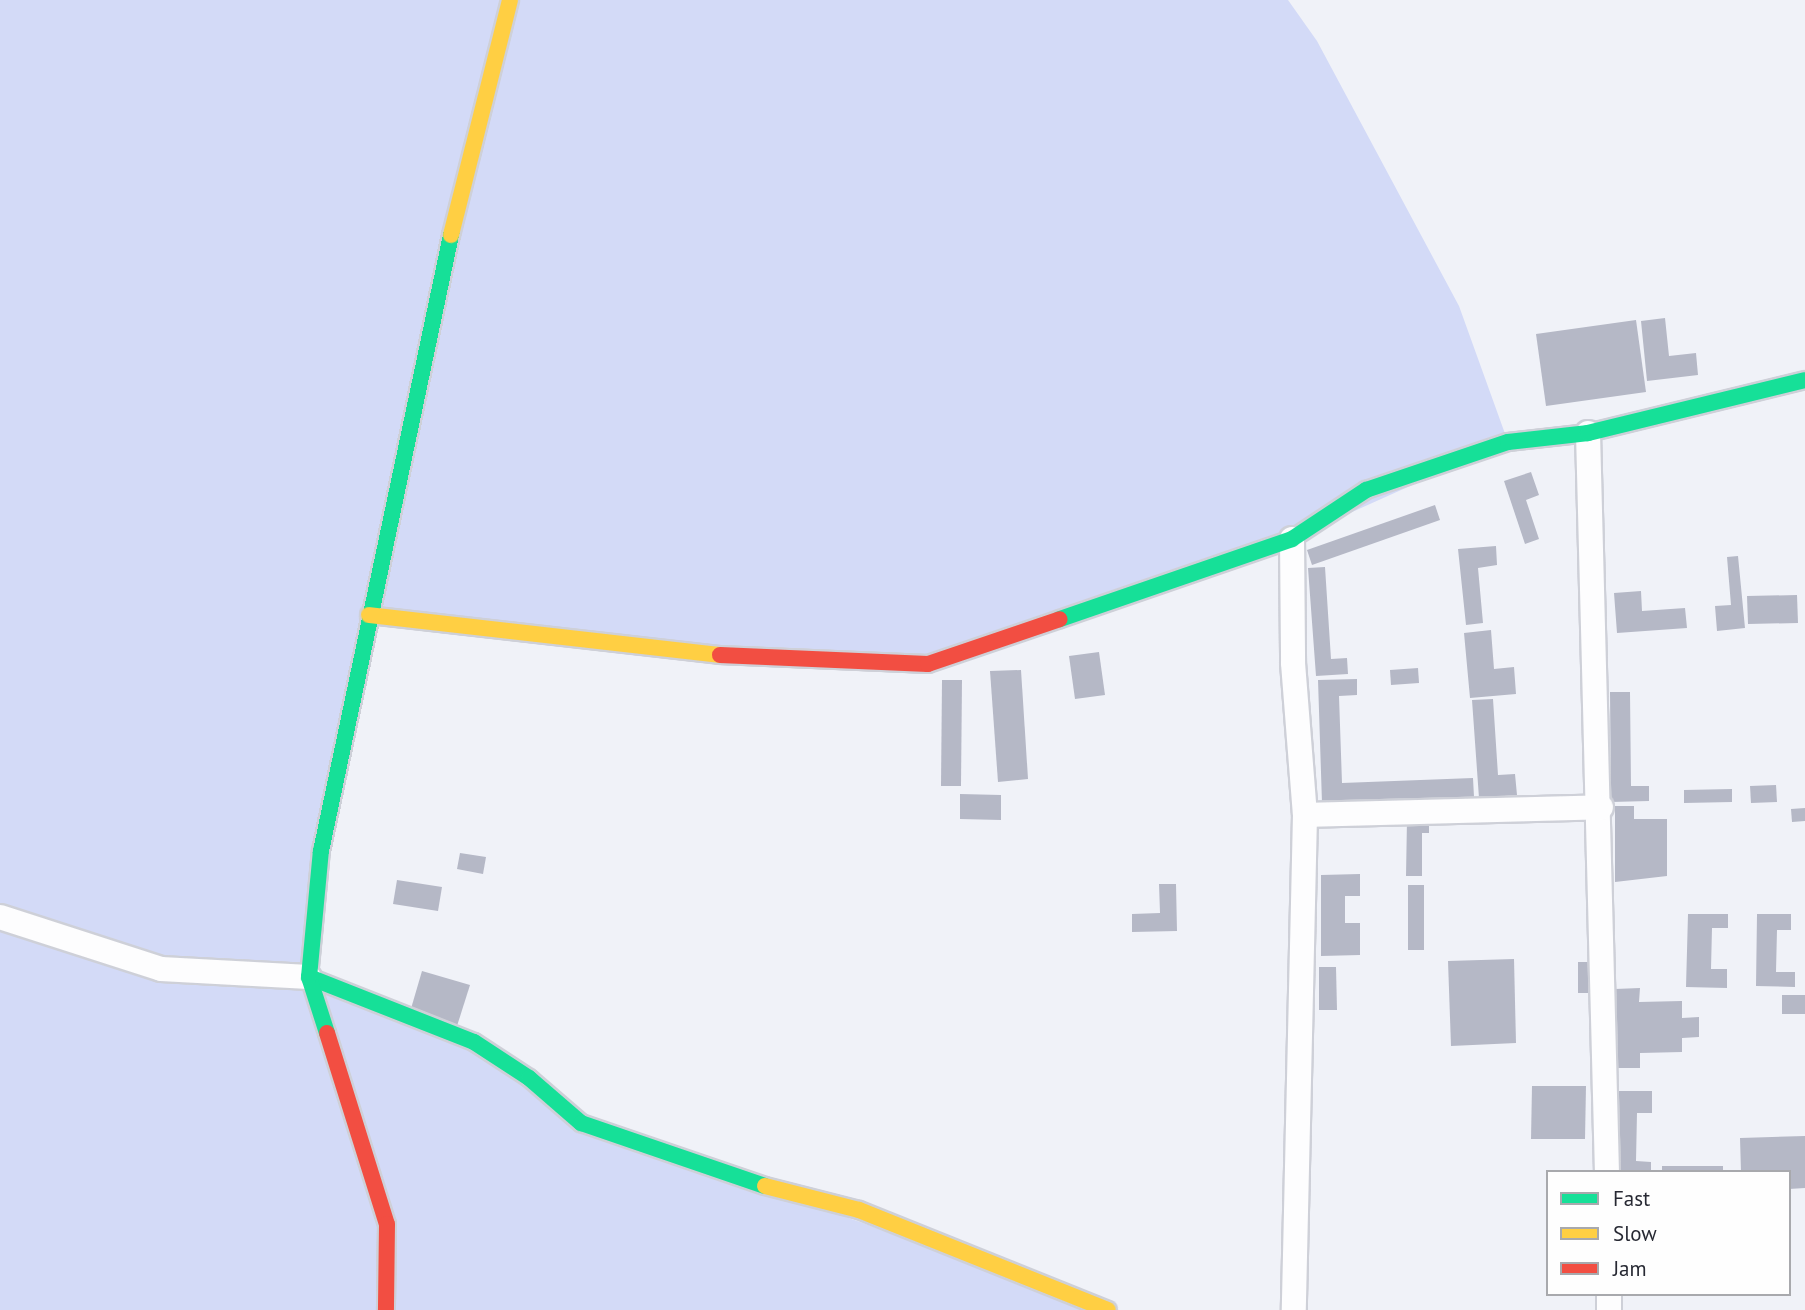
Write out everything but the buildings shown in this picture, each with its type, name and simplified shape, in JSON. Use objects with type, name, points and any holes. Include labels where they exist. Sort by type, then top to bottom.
[{"type":"street","points":[[386,1310],[387,1224],[309,977],[321,851],[427,331],[510,0]]},
{"type":"street","points":[[369,615],[709,655],[929,664],[1063,622],[1292,539],[1366,490],[1508,442],[1588,433],[1805,380]]},
{"type":"street","points":[[1588,433],[1601,807],[1607,1170]]},
{"type":"street","points":[[1292,539],[1293,663],[1305,815],[1294,1310]]},
{"type":"street","points":[[1305,815],[1601,807]]},
{"type":"street","points":[[0,917],[161,969],[309,977],[474,1042],[530,1078],[581,1123],[740,1180],[859,1210],[1108,1310]]},
{"type":"shaded area","points":[[0,0],[1288,0],[1317,41],[1459,306],[1508,442],[1292,539],[928,664],[369,615],[309,977],[474,1042],[581,1123],[1108,1310],[0,1310]]},
{"type":"traffic: fast","points":[[327,1033],[309,977],[321,851],[451,235]]},
{"type":"traffic: fast","points":[[1060,619],[1292,539],[1366,490],[1508,442],[1588,433],[1805,380]]},
{"type":"traffic: fast","points":[[309,977],[474,1042],[529,1078],[581,1123],[765,1186]]},
{"type":"traffic: slow","points":[[451,235],[510,0]]},
{"type":"traffic: slow","points":[[369,615],[720,655]]},
{"type":"traffic: slow","points":[[765,1186],[859,1210],[1108,1310]]},
{"type":"traffic: jam","points":[[720,655],[928,664],[1060,619]]},
{"type":"traffic: jam","points":[[327,1033],[387,1224],[386,1310]]}]
